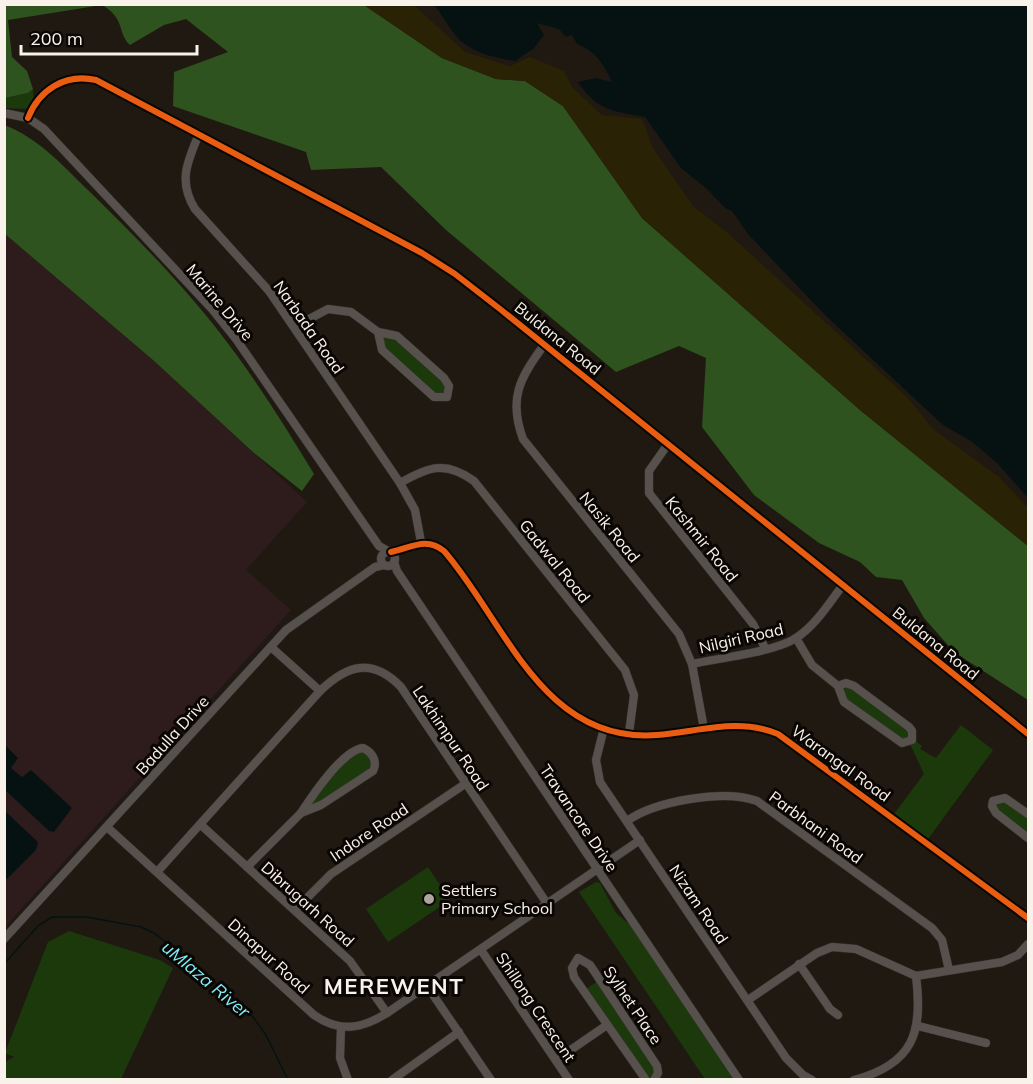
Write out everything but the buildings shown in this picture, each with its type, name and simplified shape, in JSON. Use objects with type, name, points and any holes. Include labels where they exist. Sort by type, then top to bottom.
[{"type":"street","name":"Buldana Road","points":[[28,118],[39,99],[59,82],[67,79],[88,78],[102,82],[422,253],[455,274],[1029,734]]},
{"type":"street","name":"Marine Drive","points":[[4,113],[28,118],[55,139],[212,309],[236,339],[388,559]]},
{"type":"street","name":"Narbada Road","points":[[199,134],[184,175],[189,199],[195,210],[269,291],[400,483],[415,510],[421,542]]},
{"type":"street","points":[[294,327],[321,311],[335,309],[351,312],[378,332],[397,336],[444,378],[448,386],[447,397],[434,398],[382,351],[378,332]]},
{"type":"street","name":"Nasik Road","points":[[544,345],[524,374],[518,389],[516,414],[523,439],[679,634],[692,663],[704,729]]},
{"type":"street","name":"Kashmir Road","points":[[668,444],[649,471],[649,493],[753,624],[765,648]]},
{"type":"street","name":"Gadwal Road","points":[[400,483],[424,469],[437,467],[456,471],[474,481],[625,670],[634,695],[629,734]]},
{"type":"street","points":[[388,559],[421,542]]},
{"type":"street","name":"Warangal Road","points":[[421,542],[438,546],[450,557],[515,654],[540,685],[573,712],[604,728],[629,734],[656,736],[730,725],[754,726],[789,740],[1029,918]]},
{"type":"street","name":"Badulla Drive","points":[[4,939],[271,646],[299,619],[388,559]]},
{"type":"street","name":"Travancore Drive","points":[[388,559],[739,1080]]},
{"type":"street","name":"Nilgiri Road","points":[[692,663],[765,648],[796,638],[817,619],[843,585]]},
{"type":"street","points":[[796,638],[812,665],[838,686],[841,698],[902,743],[912,740],[912,731],[909,727],[854,686],[846,683],[838,686]]},
{"type":"street","points":[[271,646],[320,691]]},
{"type":"street","name":"Lakhimpur Road","points":[[157,872],[320,691],[340,673],[367,668],[387,674],[401,687],[548,904]]},
{"type":"street","name":"Nizam Road","points":[[604,728],[597,752],[597,771],[600,782],[794,1068],[812,1080]]},
{"type":"street","points":[[247,867],[301,813],[315,792],[354,750],[363,748],[372,754],[375,768],[370,774],[321,805],[301,813]]},
{"type":"street","name":"Indore Road","points":[[296,910],[331,874],[465,784]]},
{"type":"street","name":"Parbhani Road","points":[[627,821],[649,808],[714,796],[739,795],[758,801],[932,928],[942,940],[950,970]]},
{"type":"street","points":[[1029,814],[1005,798],[993,801],[992,806],[996,813],[1029,838]]},
{"type":"street","name":"Dibrugarh Road","points":[[201,825],[350,961],[387,1013]]},
{"type":"street","name":"Dinapur Road","points":[[106,827],[314,1015],[324,1022],[341,1028]]},
{"type":"street","points":[[348,1080],[340,1058],[341,1028],[371,1023],[387,1013],[640,840]]},
{"type":"street","points":[[748,1000],[825,948],[838,946],[856,949],[916,975],[1002,962],[1018,955],[1029,944]]},
{"type":"street","name":"Shillong Crescent","points":[[481,950],[569,1080]]},
{"type":"street","name":"Sylhet Place","points":[[646,1080],[574,977],[572,968],[578,958],[590,965],[657,1066],[658,1073],[654,1080]]},
{"type":"street","points":[[799,964],[830,1009],[838,1015]]},
{"type":"street","points":[[854,1080],[880,1071],[907,1051],[918,1026],[919,1002],[916,975]]},
{"type":"street","points":[[427,986],[491,1080]]},
{"type":"street","name":"Sylhet Place","points":[[556,1060],[607,1025]]},
{"type":"street","points":[[918,1026],[986,1043]]},
{"type":"street","points":[[392,1080],[459,1032]]},
{"type":"shaded area","points":[[434,5],[1028,5],[1028,498],[997,463],[971,441],[943,425],[824,314],[748,234],[732,211],[725,208],[706,188],[681,168],[645,117],[607,108],[585,92],[578,82],[596,78],[612,82],[599,59],[577,44],[572,35],[566,37],[559,29],[537,23],[544,35],[533,49],[515,61],[497,58],[472,49],[459,39]]},
{"type":"shaded area","points":[[5,234],[153,360],[307,502],[246,570],[291,610],[5,927]]},
{"type":"shaded area","points":[[5,745],[18,758],[11,768],[22,777],[31,770],[72,808],[54,832],[49,831],[5,790]]},
{"type":"shaded area","points":[[4,810],[38,842],[36,850],[7,879],[4,879]]},
{"type":"green space","points":[[5,4],[364,5],[442,58],[496,79],[525,81],[563,106],[642,218],[860,410],[1028,546],[1028,700],[954,652],[924,618],[902,580],[876,577],[860,562],[819,543],[754,495],[702,427],[706,358],[679,346],[616,372],[446,230],[381,167],[311,170],[306,152],[173,106],[174,72],[228,52],[186,19],[164,25],[130,45],[115,15],[102,5],[8,20],[12,57],[27,71],[33,89],[28,93],[5,98]]},
{"type":"green space","points":[[33,89],[34,101],[26,109],[5,108],[5,98],[28,93]]},
{"type":"green space","points":[[4,125],[29,137],[61,163],[141,243],[206,315],[281,420],[314,474],[302,491],[254,453],[153,360],[5,234]]},
{"type":"green space","points":[[393,335],[446,382],[447,392],[439,398],[384,350],[381,337]]},
{"type":"green space","points":[[847,685],[912,733],[906,742],[844,698],[842,688]]},
{"type":"green space","points":[[961,725],[993,750],[928,839],[894,814],[924,774],[910,744],[914,740],[922,746],[920,749],[936,758]]},
{"type":"green space","points":[[362,750],[372,759],[368,771],[317,805],[312,804],[314,796],[355,752]]},
{"type":"green space","points":[[1002,798],[1028,817],[1028,836],[997,812],[995,802]]},
{"type":"green space","points":[[428,867],[450,900],[388,942],[366,909]]},
{"type":"green space","points":[[596,882],[600,883],[616,913],[631,926],[733,1079],[705,1079],[579,892]]},
{"type":"green space","points":[[69,931],[160,960],[173,968],[121,1079],[5,1079],[5,1062],[14,1057],[5,1053],[48,942]]},
{"type":"green space","points":[[598,981],[655,1066],[654,1076],[648,1077],[586,989]]},
{"type":"sand","points":[[364,5],[414,5],[465,52],[510,66],[530,57],[564,71],[572,87],[602,115],[642,119],[653,148],[693,206],[729,234],[908,398],[933,429],[999,477],[1028,508],[1028,546],[860,410],[642,218],[563,106],[525,81],[496,79],[442,58]]},
{"type":"waterway","name":"uMlaza River","points":[[4,964],[38,926],[52,917],[87,917],[141,927],[154,933],[189,960],[253,1017],[266,1035],[288,1080]]},
{"type":"cycle path","points":[[28,118],[39,99],[54,86],[74,79],[96,80],[422,253],[455,274],[500,309],[1028,734]]},
{"type":"cycle path","points":[[391,552],[425,544],[431,544],[444,551],[466,579],[530,673],[555,699],[584,720],[617,733],[657,735],[733,726],[763,729],[778,734],[1028,918]]},
{"type":"place","name":"Settlers Primary School","points":[[429,899]]},
{"type":"district","name":"MEREWENT","points":[[394,986]]}]
